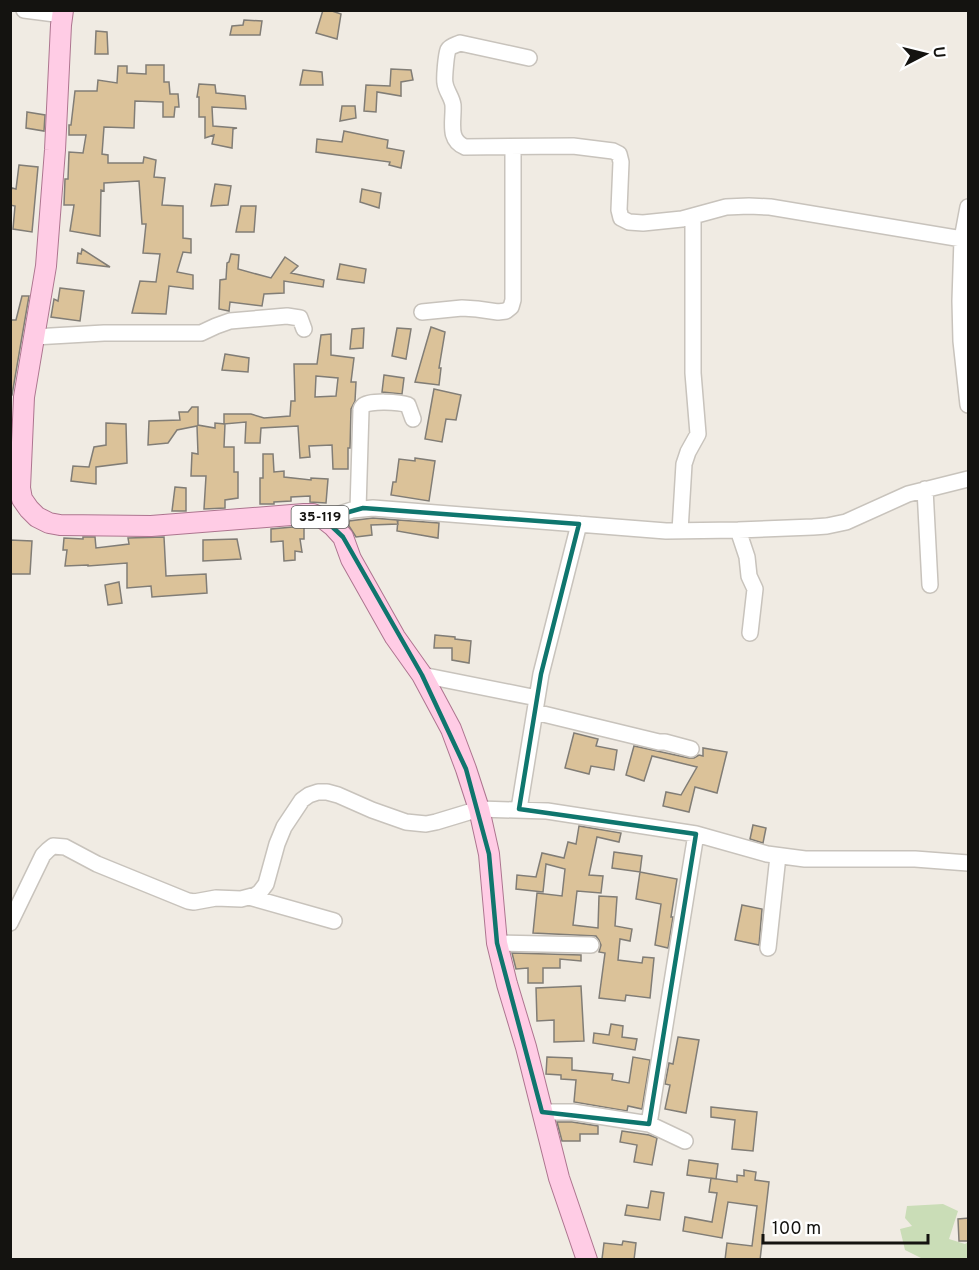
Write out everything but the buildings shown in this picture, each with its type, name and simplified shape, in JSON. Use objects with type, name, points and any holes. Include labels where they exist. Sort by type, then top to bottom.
[{"type":"main road","name":"35-119","points":[[63,13],[46,266],[24,398],[20,480],[16,500],[37,517],[60,525],[151,526],[313,514],[324,519],[343,537],[351,559],[395,637],[422,675],[451,729],[466,769],[479,809],[489,854],[498,942],[507,984],[526,1047],[559,1178],[586,1260]]},
{"type":"street","points":[[24,10],[63,13]]},
{"type":"street","points":[[529,58],[460,44],[448,50],[444,83],[453,104],[452,133],[454,139],[459,145],[465,147],[573,146],[614,151],[619,154],[621,162],[619,210],[621,218],[629,222],[682,219],[726,207],[770,207],[962,239]]},
{"type":"street","points":[[422,312],[462,308],[498,312],[506,311],[511,307],[513,300],[513,147]]},
{"type":"street","points":[[969,207],[962,239],[960,341],[969,405]]},
{"type":"street","points":[[680,531],[684,464],[698,434],[693,373],[693,216]]},
{"type":"street","points":[[34,337],[104,333],[201,333],[230,321],[288,316],[300,318],[304,329]]},
{"type":"street","points":[[358,509],[362,407],[365,404],[401,403],[408,405],[413,419]]},
{"type":"street","points":[[324,519],[358,509],[374,508],[680,531],[813,527],[838,524],[897,498],[969,479]]},
{"type":"street","points":[[925,489],[930,585]]},
{"type":"street","points":[[519,809],[541,674],[579,524]]},
{"type":"street","points":[[738,530],[747,557],[749,576],[755,589],[750,633]]},
{"type":"street","points":[[422,675],[691,749]]},
{"type":"street","points":[[10,923],[43,855],[53,846],[65,847],[97,864],[188,901],[194,902],[209,898],[241,899],[261,892],[266,884],[284,827],[302,800],[318,792],[338,795],[406,822],[436,822],[479,809],[547,811],[696,834],[778,856],[805,859],[915,859],[969,863]]},
{"type":"street","points":[[649,1124],[696,834]]},
{"type":"street","points":[[768,948],[778,856]]},
{"type":"street","points":[[249,897],[334,921]]},
{"type":"street","points":[[498,942],[591,945]]},
{"type":"street","points":[[542,1112],[573,1112],[649,1124],[685,1140]]},
{"type":"highlighted area","points":[[363,508],[579,524],[541,674],[519,809],[696,834],[649,1124],[542,1112],[497,943],[489,854],[466,769],[422,675],[343,537],[324,519]]},
{"type":"green space","points":[[943,1204],[958,1211],[949,1239],[965,1244],[968,1242],[968,1259],[923,1259],[905,1250],[900,1229],[912,1226],[905,1218],[907,1206]]}]
